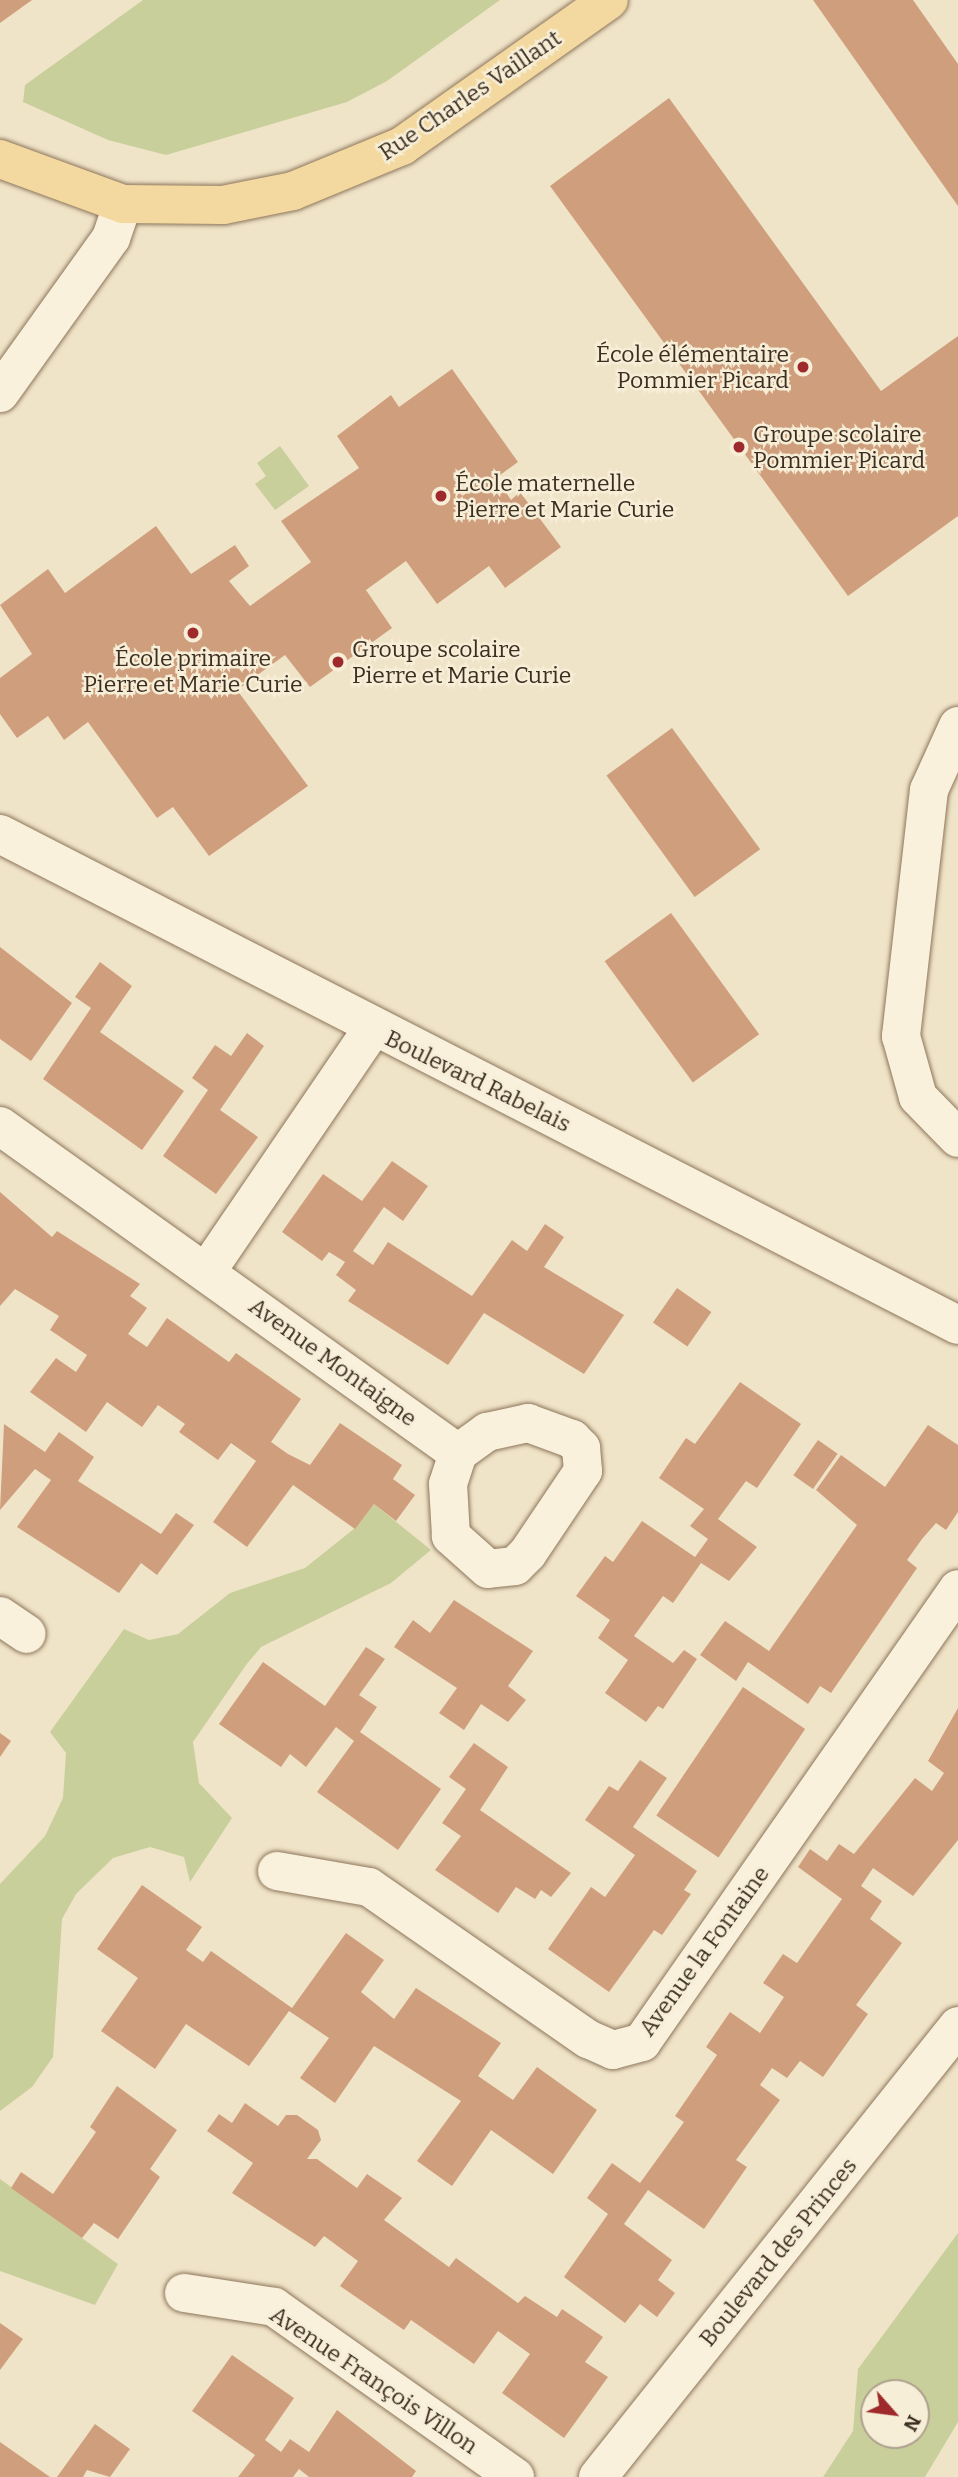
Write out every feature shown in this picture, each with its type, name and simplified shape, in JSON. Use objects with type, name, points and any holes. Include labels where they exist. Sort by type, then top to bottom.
[{"type":"main road","name":"Rue Charles Vaillant","points":[[0,159],[123,205],[223,205],[347,172],[402,146],[609,0]]},
{"type":"street","points":[[0,393],[111,238],[123,205]]},
{"type":"street","points":[[958,726],[929,790],[901,1043],[918,1097],[958,1138]]},
{"type":"street","name":"Boulevard Rabelais","points":[[0,834],[373,1028],[958,1325]]},
{"type":"street","points":[[207,1271],[373,1028]]},
{"type":"street","name":"Avenue Montaigne","points":[[0,1126],[207,1271],[458,1453]]},
{"type":"street","name":"Avenue la Fontaine","points":[[276,1871],[369,1887],[588,2039],[613,2050],[642,2042],[958,1589]]},
{"type":"street","name":"Boulevard des Princes","points":[[598,2477],[958,2026]]},
{"type":"street","name":"Avenue François Villon","points":[[184,2293],[274,2307],[515,2477]]},
{"type":"green space","points":[[143,0],[500,0],[387,81],[347,102],[166,155],[108,140],[23,102],[25,85]]},
{"type":"green space","points":[[280,446],[309,486],[275,510],[255,484],[266,476],[257,463]]},
{"type":"green space","points":[[374,1504],[431,1550],[391,1583],[261,1647],[246,1665],[193,1742],[199,1783],[232,1818],[190,1882],[184,1857],[150,1847],[113,1858],[76,1894],[62,1919],[53,2057],[32,2087],[0,2111],[0,1884],[45,1836],[63,1798],[66,1753],[50,1732],[124,1629],[149,1640],[178,1634],[230,1593],[305,1568],[355,1528]]},
{"type":"green space","points":[[0,2179],[118,2264],[95,2305],[0,2271]]},
{"type":"green space","points":[[958,2233],[958,2422],[925,2477],[823,2477],[853,2431],[858,2369]]},
{"type":"building","points":[[0,0],[32,0],[0,23]]},
{"type":"building","points":[[813,0],[913,0],[958,64],[958,206]]},
{"type":"building","points":[[669,98],[881,391],[958,336],[958,516],[848,596],[550,186]]},
{"type":"building","points":[[452,369],[518,462],[496,478],[511,500],[520,492],[561,547],[505,588],[489,566],[437,604],[406,561],[366,590],[392,628],[310,687],[285,655],[237,690],[308,786],[209,856],[173,807],[157,818],[88,722],[64,740],[48,716],[17,738],[0,714],[0,678],[32,654],[0,605],[48,569],[65,593],[156,526],[191,574],[235,545],[249,566],[229,581],[250,606],[311,562],[281,521],[359,468],[337,436],[391,395],[399,407]]},
{"type":"building","points":[[672,728],[760,849],[695,897],[606,776]]},
{"type":"building","points":[[671,913],[759,1034],[693,1083],[605,961]]},
{"type":"building","points":[[0,947],[72,1003],[31,1061],[0,1039]]},
{"type":"building","points":[[100,962],[132,986],[100,1032],[184,1091],[142,1150],[43,1079],[91,1008],[75,997]]},
{"type":"building","points":[[247,1033],[264,1046],[220,1110],[258,1137],[216,1194],[163,1156],[208,1090],[192,1078],[215,1045],[231,1056]]},
{"type":"building","points":[[392,1161],[428,1186],[403,1221],[384,1207],[353,1251],[373,1265],[388,1242],[472,1296],[512,1240],[527,1251],[545,1224],[564,1237],[544,1267],[624,1315],[584,1374],[484,1313],[448,1365],[348,1301],[356,1290],[336,1275],[345,1262],[329,1252],[322,1261],[282,1232],[323,1174],[362,1201]]},
{"type":"building","points":[[0,1192],[52,1237],[57,1231],[140,1284],[130,1296],[147,1308],[128,1334],[147,1347],[167,1318],[229,1362],[236,1353],[301,1399],[271,1442],[288,1454],[310,1465],[340,1423],[402,1465],[393,1479],[415,1495],[396,1521],[374,1504],[355,1529],[293,1485],[247,1547],[213,1522],[256,1461],[231,1443],[218,1460],[179,1432],[185,1424],[158,1405],[142,1427],[107,1402],[86,1432],[30,1392],[56,1358],[76,1372],[87,1355],[50,1330],[59,1316],[15,1289],[0,1306]]},
{"type":"building","points":[[677,1288],[711,1312],[687,1346],[653,1322]]},
{"type":"building","points":[[740,1382],[801,1424],[757,1488],[746,1481],[718,1519],[757,1547],[729,1581],[701,1563],[673,1603],[663,1596],[634,1636],[673,1663],[684,1650],[697,1659],[663,1709],[658,1706],[646,1722],[605,1693],[628,1660],[598,1638],[610,1620],[576,1596],[605,1556],[613,1562],[642,1521],[695,1557],[708,1539],[690,1526],[704,1509],[659,1478],[686,1438],[695,1444]]},
{"type":"building","points":[[4,1424],[45,1452],[59,1432],[94,1457],[78,1481],[161,1534],[176,1513],[194,1525],[157,1575],[141,1563],[119,1593],[17,1527],[51,1480],[35,1469],[0,1510]]},
{"type":"building","points":[[928,1425],[958,1445],[958,1512],[946,1530],[936,1523],[907,1560],[917,1568],[831,1693],[820,1686],[808,1704],[748,1662],[736,1681],[700,1655],[725,1621],[769,1651],[857,1525],[816,1490],[841,1455],[885,1487]]},
{"type":"building","points":[[818,1440],[838,1454],[813,1489],[793,1475]]},
{"type":"building","points":[[454,1600],[533,1651],[508,1686],[526,1700],[508,1722],[481,1704],[464,1730],[439,1713],[457,1688],[394,1647],[413,1620],[430,1633]]},
{"type":"building","points":[[366,1647],[385,1659],[359,1695],[377,1707],[360,1732],[441,1789],[398,1850],[317,1792],[354,1741],[336,1727],[306,1767],[290,1754],[281,1767],[219,1724],[263,1662],[325,1706]]},
{"type":"building","points":[[743,1687],[805,1729],[719,1857],[656,1816]]},
{"type":"building","points":[[958,1708],[958,1840],[913,1896],[873,1868],[861,1886],[882,1901],[870,1919],[902,1943],[856,2005],[868,2014],[823,2077],[800,2061],[787,2078],[772,2068],[760,2085],[780,2100],[736,2160],[747,2167],[704,2229],[648,2190],[624,2224],[672,2260],[658,2280],[675,2293],[657,2317],[640,2304],[625,2323],[564,2277],[608,2214],[587,2198],[612,2163],[640,2183],[684,2122],[675,2116],[717,2055],[706,2047],[730,2012],[760,2033],[784,1997],[763,1983],[783,1954],[797,1963],[842,1899],[798,1867],[810,1849],[827,1861],[839,1844],[854,1854],[915,1778],[932,1791],[944,1773],[928,1761]]},
{"type":"building","points":[[0,1733],[11,1741],[0,1757]]},
{"type":"building","points":[[474,1743],[508,1767],[480,1810],[571,1873],[551,1897],[541,1890],[535,1899],[516,1887],[498,1913],[435,1870],[461,1836],[442,1823],[466,1789],[449,1777]]},
{"type":"building","points":[[640,1760],[667,1778],[633,1827],[697,1871],[684,1890],[691,1894],[662,1935],[654,1930],[609,1992],[548,1949],[591,1887],[605,1897],[635,1855],[585,1820],[609,1786],[618,1791]]},
{"type":"building","points":[[142,1885],[202,1927],[186,1950],[203,1962],[211,1951],[292,2008],[346,1933],[384,1960],[361,1992],[394,2019],[416,1988],[501,2043],[478,2076],[513,2100],[537,2067],[597,2110],[553,2174],[491,2130],[452,2186],[417,2161],[461,2101],[374,2046],[335,2103],[300,2078],[329,2038],[289,2011],[249,2066],[186,2024],[155,2069],[101,2031],[138,1978],[97,1949]]},
{"type":"building","points":[[117,2086],[177,2130],[150,2169],[160,2177],[118,2239],[94,2223],[82,2238],[11,2188],[21,2172],[53,2194],[96,2132],[90,2127]]},
{"type":"building","points":[[245,2103],[278,2126],[286,2115],[297,2115],[318,2130],[321,2140],[307,2159],[317,2159],[357,2188],[367,2174],[402,2198],[384,2220],[449,2267],[456,2258],[518,2303],[525,2296],[557,2317],[562,2309],[603,2337],[585,2362],[608,2377],[564,2438],[502,2393],[530,2354],[498,2331],[474,2364],[411,2320],[404,2330],[340,2286],[358,2261],[324,2236],[315,2247],[232,2193],[253,2163],[207,2131],[219,2114],[232,2123]]},
{"type":"building","points":[[0,2323],[23,2339],[0,2370]]},
{"type":"building","points":[[232,2355],[294,2398],[265,2440],[281,2452],[290,2439],[309,2452],[337,2410],[416,2471],[412,2477],[309,2477],[299,2469],[293,2477],[238,2477],[255,2455],[192,2411]]},
{"type":"building","points":[[95,2424],[130,2449],[110,2477],[87,2470],[83,2477],[57,2477]]},
{"type":"building","points":[[0,2442],[50,2477],[0,2477]]},
{"type":"place","name":"École élémentaire Pommier Picard","points":[[803,367]]},
{"type":"place","name":"Groupe scolaire Pommier Picard","points":[[739,447]]},
{"type":"place","name":"École maternelle Pierre et Marie Curie","points":[[441,496]]},
{"type":"place","name":"École primaire Pierre et Marie Curie","points":[[193,633]]},
{"type":"place","name":"Groupe scolaire Pierre et Marie Curie","points":[[338,662]]}]
